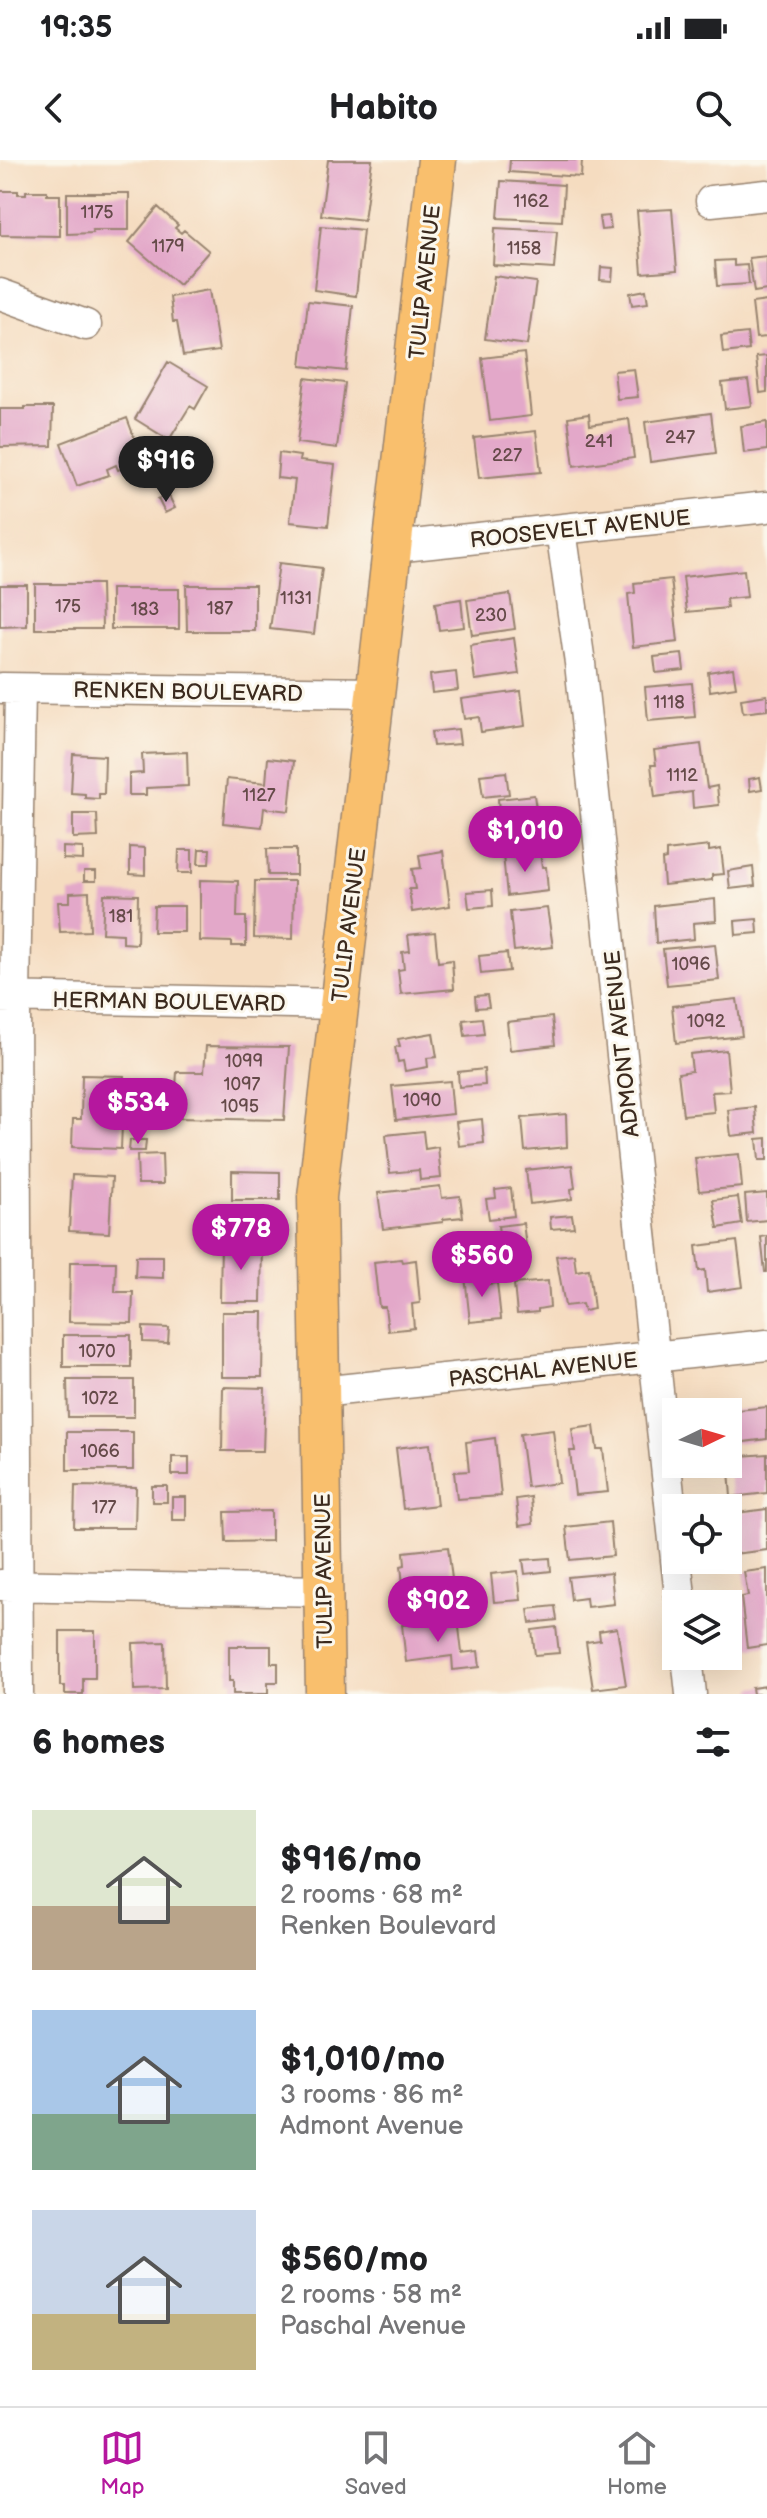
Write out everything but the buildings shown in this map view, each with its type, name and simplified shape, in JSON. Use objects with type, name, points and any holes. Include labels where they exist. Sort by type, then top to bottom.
[{"type":"main road","name":"TULIP AVENUE","points":[[325,1694],[317,1197],[437,160]]},
{"type":"street","points":[[711,201],[767,195]]},
{"type":"street","points":[[0,294],[86,325]]},
{"type":"street","name":"ROOSEVELT AVENUE","points":[[394,547],[767,507]]},
{"type":"street","name":"ADMONT AVENUE","points":[[561,530],[582,678],[669,1494]]},
{"type":"street","points":[[10,688],[8,1586],[18,1694]]},
{"type":"street","name":"RENKEN BOULEVARD","points":[[10,688],[375,693]]},
{"type":"street","name":"HERMAN BOULEVARD","points":[[8,997],[338,1004]]},
{"type":"street","name":"PASCHAL AVENUE","points":[[320,1392],[767,1345]]},
{"type":"street","points":[[8,1586],[324,1591]]},
{"type":"street","points":[[688,1670],[691,1694]]}]
